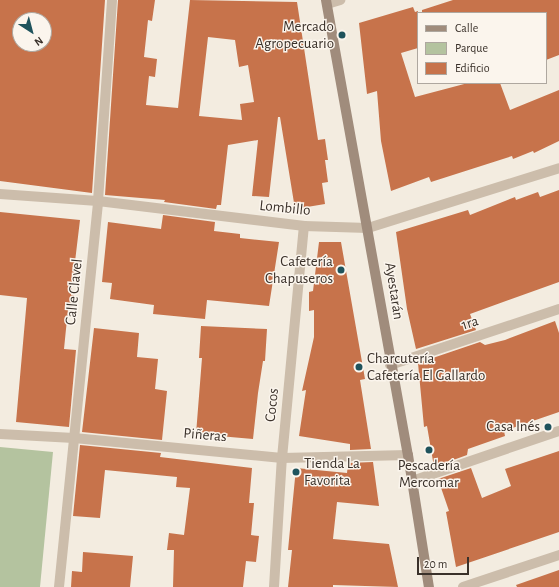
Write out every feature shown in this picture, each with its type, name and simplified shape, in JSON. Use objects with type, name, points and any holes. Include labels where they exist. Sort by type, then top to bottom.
[{"type":"main road","name":"Ayestarán","points":[[326,2],[368,228],[390,365],[408,455],[429,587]]},
{"type":"street","name":"Calle Clavel","points":[[59,587],[98,201],[112,0]]},
{"type":"street","points":[[326,2],[340,0]]},
{"type":"street","name":"Lombillo","points":[[0,194],[98,201],[304,226],[368,228],[559,168]]},
{"type":"street","name":"Cocos","points":[[274,587],[282,458],[304,226]]},
{"type":"street","name":"1ra","points":[[390,365],[559,309]]},
{"type":"street","points":[[412,481],[559,431]]},
{"type":"street","name":"Piñeras","points":[[0,434],[74,438],[282,458],[408,455]]},
{"type":"street","points":[[463,587],[559,555]]},
{"type":"green space","points":[[0,447],[53,452],[40,587],[0,587]]},
{"type":"building","points":[[0,0],[105,0],[92,193],[0,181]]},
{"type":"building","points":[[118,0],[155,0],[152,21],[148,20],[144,57],[157,59],[155,77],[149,76],[146,105],[178,108],[190,0],[297,2],[318,140],[325,139],[328,160],[325,160],[328,182],[322,183],[325,204],[295,209],[280,117],[278,117],[269,197],[252,196],[258,140],[228,145],[221,205],[217,205],[216,209],[164,202],[165,200],[105,195]],"holes":[[[208,37],[235,40],[239,67],[248,65],[254,102],[240,104],[242,120],[199,116]]]},
{"type":"building","points":[[453,0],[559,0],[559,55],[547,60],[547,12],[422,12],[422,10]]},
{"type":"building","points":[[413,7],[415,12],[418,11],[417,48],[401,53],[415,97],[464,84],[500,84],[510,110],[559,90],[559,141],[534,153],[533,151],[513,159],[512,156],[431,182],[429,177],[391,191],[381,141],[377,91],[367,94],[359,23]]},
{"type":"building","points":[[559,190],[559,282],[470,314],[476,330],[416,349],[407,309],[396,232],[468,210],[470,215],[515,197],[516,200],[538,192],[540,197]]},
{"type":"building","points":[[0,212],[80,220],[71,295],[74,295],[72,310],[68,309],[64,349],[76,350],[69,427],[16,422],[27,298],[0,295]]},
{"type":"building","points":[[163,215],[215,222],[214,231],[240,234],[240,238],[279,242],[269,306],[207,300],[205,319],[153,314],[154,305],[110,299],[112,283],[102,282],[108,222],[161,229]]},
{"type":"building","points":[[319,242],[341,242],[365,379],[360,380],[371,449],[350,450],[350,444],[299,436],[306,390],[302,391],[314,337],[314,310],[309,311],[309,292],[313,291]]},
{"type":"building","points":[[555,321],[559,333],[559,412],[504,431],[505,436],[468,449],[467,455],[434,467],[427,426],[424,427],[418,363],[480,342],[485,345],[505,340]]},
{"type":"building","points":[[201,326],[267,329],[265,361],[263,361],[258,393],[253,439],[196,434],[202,358],[199,358]]},
{"type":"building","points":[[94,328],[139,333],[137,357],[158,359],[155,389],[167,391],[162,440],[82,432]]},
{"type":"building","points":[[80,445],[161,453],[160,457],[252,468],[249,503],[254,503],[251,535],[259,536],[256,562],[246,561],[243,587],[173,587],[174,550],[167,550],[169,533],[184,535],[190,488],[176,487],[177,477],[105,470],[100,518],[73,516]]},
{"type":"building","points":[[559,451],[559,532],[456,567],[446,512],[449,511],[438,479],[471,468],[482,498],[511,486],[505,469]]},
{"type":"building","points":[[373,462],[379,506],[337,502],[333,539],[389,544],[398,587],[333,585],[333,587],[288,587],[292,550],[288,550],[296,468],[347,473],[348,463]]},
{"type":"building","points":[[83,552],[133,556],[130,587],[71,587],[72,571],[82,572]]},
{"type":"building","points":[[559,570],[559,587],[517,587],[516,585]]},
{"type":"place","name":"Mercado Agropecuario","points":[[342,35]]},
{"type":"place","name":"Cafetería Chapuseros","points":[[341,270]]},
{"type":"place","name":"Charcutería Cafetería El Gallardo","points":[[359,367]]},
{"type":"place","name":"Casa Inés","points":[[548,427]]},
{"type":"place","name":"Pescadería Mercomar","points":[[429,450]]},
{"type":"place","name":"Tienda La Favorita","points":[[296,472]]}]
